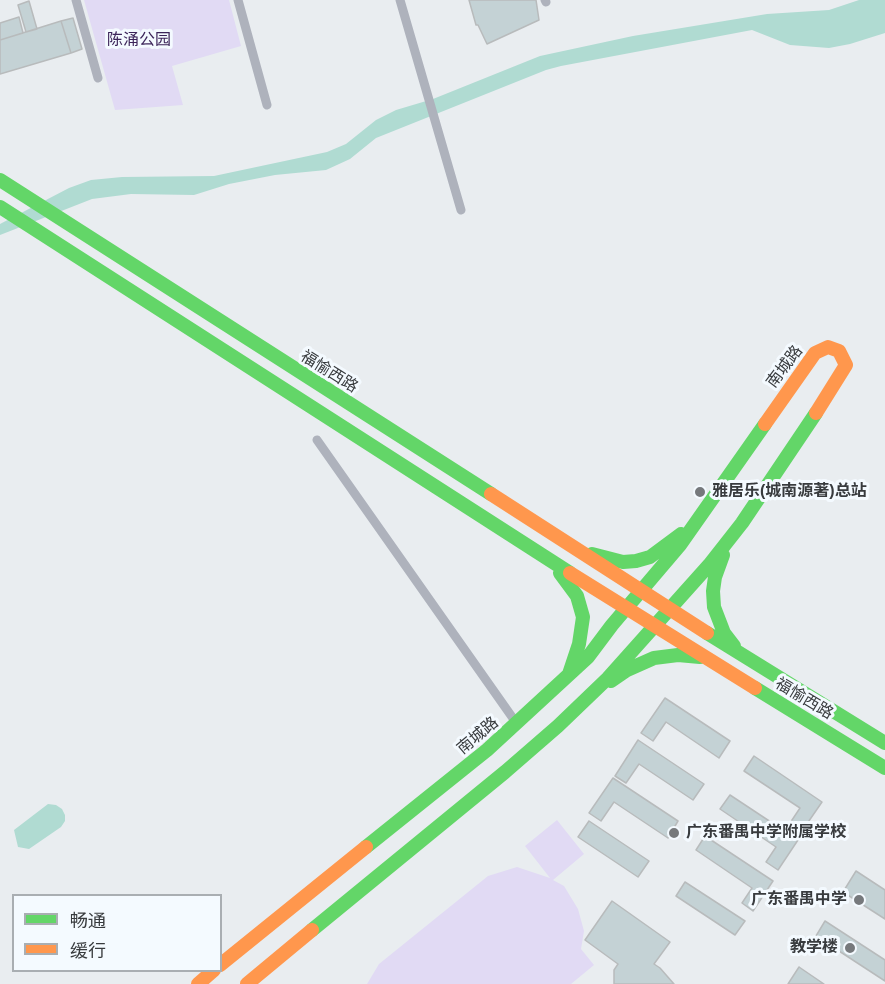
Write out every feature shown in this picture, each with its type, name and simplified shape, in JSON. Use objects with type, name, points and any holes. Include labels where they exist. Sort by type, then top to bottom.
[{"type":"street","points":[[76,0],[98,78]]},
{"type":"street","points":[[238,0],[267,105]]},
{"type":"street","points":[[400,0],[461,210]]},
{"type":"street","name":"福愉西路","points":[[0,180],[669,609],[885,743]]},
{"type":"street","points":[[6,211],[626,609]]},
{"type":"street","name":"南城路","points":[[222,963],[517,724],[588,657],[663,566],[815,353],[828,346],[834,348],[844,358],[846,365],[788,457],[710,565],[608,678],[505,772],[247,984]]},
{"type":"street","points":[[317,440],[517,724]]},
{"type":"street","points":[[567,544],[608,560],[636,561],[650,557],[662,549],[698,518]]},
{"type":"street","points":[[736,529],[715,577],[714,607],[724,633],[731,643],[756,664]]},
{"type":"street","points":[[531,549],[555,567],[569,583],[581,606],[583,628],[568,677]]},
{"type":"street","name":"福愉西路","points":[[626,609],[885,768]]},
{"type":"street","points":[[589,696],[627,670],[654,658],[678,655],[705,658]]},
{"type":"street","points":[[198,984],[212,972]]},
{"type":"green space","name":"陈涌公园","points":[[84,0],[229,0],[241,46],[172,66],[183,105],[115,110]]},
{"type":"green space","points":[[557,820],[584,854],[553,880],[564,886],[578,909],[584,931],[581,949],[594,965],[571,984],[367,984],[379,964],[488,876],[517,867],[550,878],[525,846]]},
{"type":"shaded area","points":[[859,0],[885,0],[885,33],[829,48],[790,45],[752,30],[561,66],[376,138],[350,159],[326,170],[275,175],[229,184],[194,195],[131,194],[92,199],[0,235],[0,224],[69,188],[91,180],[122,177],[214,176],[327,152],[346,144],[376,120],[396,110],[433,99],[540,56],[633,36],[767,14],[829,10]]},
{"type":"shaded area","points":[[48,804],[62,809],[65,821],[61,827],[29,849],[18,847],[14,830]]},
{"type":"building","points":[[469,0],[536,0],[539,20],[487,44],[476,25]]},
{"type":"building","points":[[29,1],[37,29],[26,32],[18,5]]},
{"type":"building","points":[[19,17],[23,33],[0,40],[0,23]]},
{"type":"building","points":[[73,18],[82,49],[71,53],[61,21]]},
{"type":"building","points":[[61,21],[71,53],[0,74],[0,40]]},
{"type":"building","points":[[665,698],[730,741],[719,758],[666,722],[653,741],[641,733]]},
{"type":"building","points":[[638,740],[704,784],[693,800],[639,764],[626,783],[615,776]]},
{"type":"building","points":[[754,756],[822,802],[802,831],[790,823],[800,808],[744,771]]},
{"type":"building","points":[[613,778],[678,821],[668,838],[614,802],[601,821],[589,813]]},
{"type":"building","points":[[730,795],[798,840],[778,870],[766,862],[776,847],[720,809]]},
{"type":"building","points":[[589,821],[649,861],[638,877],[578,837]]},
{"type":"building","points":[[705,836],[773,881],[753,911],[742,903],[752,888],[696,850]]},
{"type":"building","name":"教学楼","points":[[856,871],[885,890],[885,919],[843,892]]},
{"type":"building","points":[[685,882],[745,921],[735,935],[676,896]]},
{"type":"building","points":[[612,901],[670,942],[654,964],[674,984],[614,984],[614,970],[618,964],[585,940]]},
{"type":"building","name":"教学楼","points":[[825,921],[885,960],[885,981],[816,936]]},
{"type":"building","name":"教学楼","points":[[799,967],[824,984],[788,984]]},
{"type":"traffic: fast","points":[[0,180],[491,494]]},
{"type":"traffic: fast","points":[[0,207],[570,573]]},
{"type":"traffic: fast","points":[[312,930],[505,772],[608,678],[709,565],[742,523],[816,413]]},
{"type":"traffic: fast","points":[[366,847],[487,750],[588,657],[680,545],[765,424]]},
{"type":"traffic: fast","points":[[592,554],[623,562],[636,561],[650,557],[681,534]]},
{"type":"traffic: fast","points":[[723,555],[715,577],[714,607],[724,633],[734,646]]},
{"type":"traffic: fast","points":[[560,573],[577,596],[583,617],[579,644],[569,674]]},
{"type":"traffic: fast","points":[[707,633],[885,743]]},
{"type":"traffic: fast","points":[[611,681],[627,670],[654,658],[678,655],[700,657]]},
{"type":"traffic: fast","points":[[755,688],[885,768]]},
{"type":"traffic: slow","points":[[765,424],[815,353],[828,347],[839,351],[846,365],[816,413]]},
{"type":"traffic: slow","points":[[491,494],[707,633]]},
{"type":"traffic: slow","points":[[570,573],[755,688]]},
{"type":"traffic: slow","points":[[222,963],[366,847]]},
{"type":"traffic: slow","points":[[247,984],[312,930]]},
{"type":"traffic: slow","points":[[198,984],[212,972]]},
{"type":"place","name":"雅居乐(城南源著)总站","points":[[700,492]]},
{"type":"place","name":"广东番禺中学附属学校","points":[[674,833]]},
{"type":"place","name":"广东番禺中学","points":[[859,900]]},
{"type":"place","name":"教学楼","points":[[850,948]]}]
